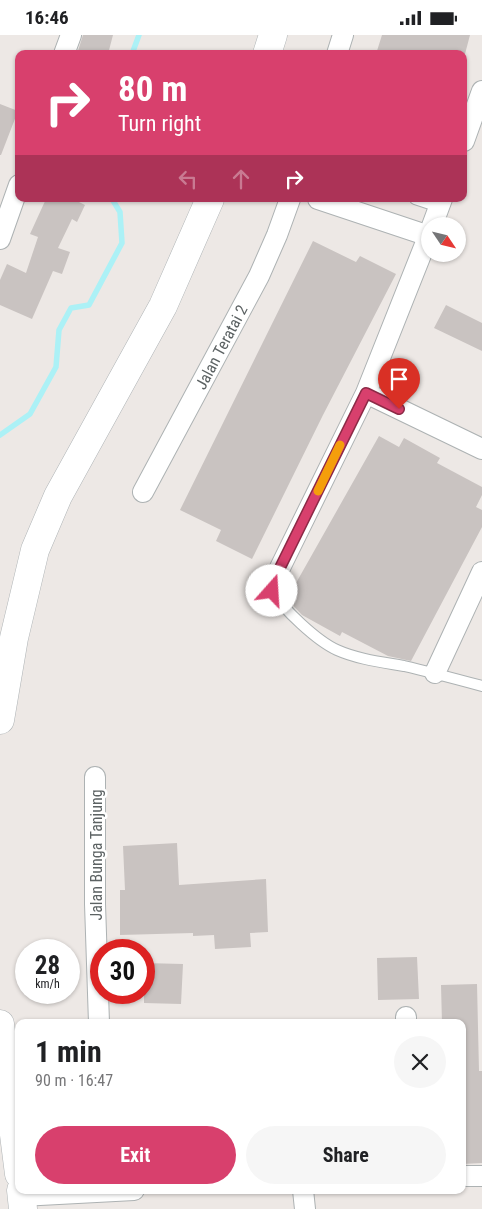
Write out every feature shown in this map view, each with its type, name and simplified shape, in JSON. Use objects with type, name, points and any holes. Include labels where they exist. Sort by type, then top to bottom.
[{"type":"main road","points":[[268,50],[273,35]]},
{"type":"main road","points":[[0,720],[14,638],[35,550],[58,496],[163,307],[209,202]]},
{"type":"main road","points":[[0,1024],[15,1144]]},
{"type":"street","points":[[65,50],[71,35]]},
{"type":"street","points":[[338,50],[343,35]]},
{"type":"street","points":[[467,133],[482,91]]},
{"type":"street","points":[[0,239],[15,196]]},
{"type":"street","name":"Jalan Teratai 2","points":[[143,492],[258,276],[277,235],[289,202]]},
{"type":"street","points":[[328,202],[421,228]]},
{"type":"street","points":[[436,217],[441,203]]},
{"type":"street","points":[[272,591],[273,582],[366,393],[421,254]]},
{"type":"street","points":[[366,393],[482,449]]},
{"type":"street","points":[[435,673],[482,572]]},
{"type":"street","name":"Jalan Bunga Tanjung","points":[[95,777],[95,904],[99,1019]]},
{"type":"street","points":[[466,1176],[482,1176]]},
{"type":"street","points":[[57,1194],[112,1197]]},
{"type":"street","points":[[303,1194],[305,1209]]},
{"type":"lane","points":[[272,591],[278,601],[315,635],[335,649],[356,657],[435,673],[482,685]]},
{"type":"building","points":[[83,35],[113,35],[109,50],[78,50]]},
{"type":"building","points":[[382,35],[470,35],[466,50],[377,50]]},
{"type":"building","points":[[0,104],[15,110],[15,119],[0,155]]},
{"type":"building","points":[[45,202],[79,202],[85,205],[77,222],[72,219],[58,248],[70,252],[62,274],[53,271],[32,319],[0,305],[0,280],[7,264],[26,273],[38,237],[30,234]]},
{"type":"building","points":[[313,241],[356,262],[360,256],[396,274],[323,415],[252,559],[216,541],[221,530],[180,510]]},
{"type":"building","points":[[446,305],[482,323],[482,351],[434,328]]},
{"type":"building","points":[[379,436],[399,447],[404,438],[440,458],[437,463],[482,487],[482,495],[476,507],[482,510],[482,527],[411,661],[388,656],[342,632],[340,636],[302,615],[287,599]]},
{"type":"building","points":[[177,843],[179,885],[266,879],[268,932],[250,933],[251,947],[215,949],[214,935],[193,936],[193,933],[120,935],[120,890],[125,890],[123,846]]},
{"type":"building","points":[[417,957],[419,999],[378,1000],[377,958]]},
{"type":"building","points":[[155,963],[183,964],[181,1004],[155,1003]]},
{"type":"building","points":[[477,984],[479,1071],[482,1071],[482,1163],[466,1164],[466,1019],[442,1019],[441,985]]},
{"type":"waterway","points":[[133,50],[139,35]]},
{"type":"waterway","points":[[0,435],[30,414],[56,367],[59,330],[71,308],[89,305],[122,243],[120,212],[114,202]]},
{"type":"slow traffic","points":[[318,491],[340,445]]},
{"type":"route","points":[[272,591],[273,582],[366,393],[399,409]]}]
